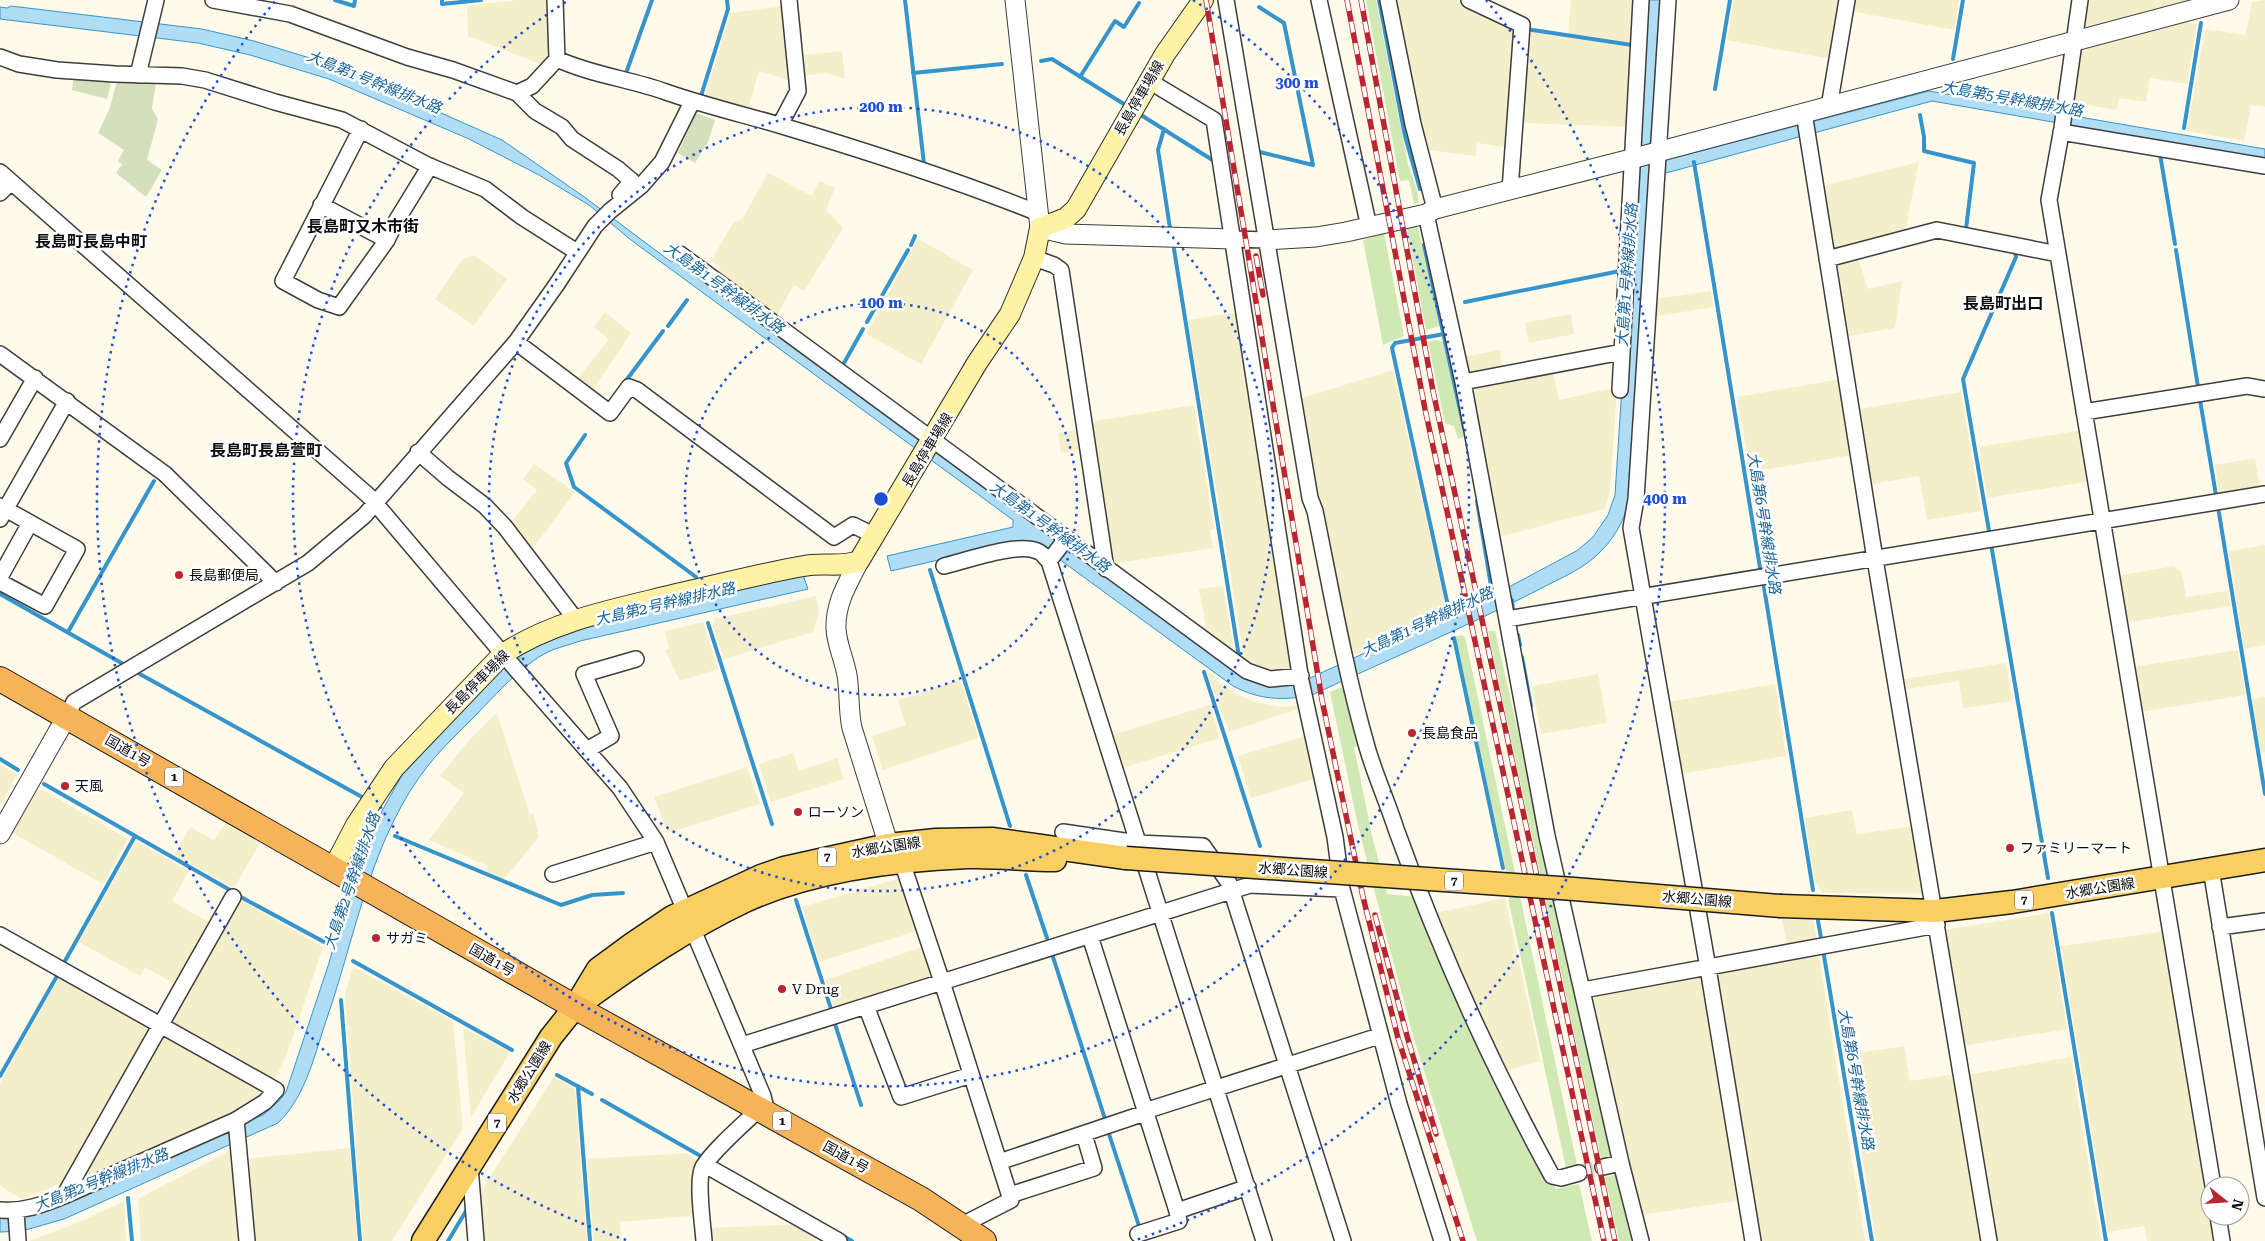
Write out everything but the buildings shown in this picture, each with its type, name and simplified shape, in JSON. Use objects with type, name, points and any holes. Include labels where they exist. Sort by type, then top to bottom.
[{"type":"highway","name":"国道1号","points":[[0,679],[575,1007],[906,1191],[962,1225],[984,1241]]},
{"type":"main road","name":"長島停車場線","points":[[340,873],[356,825],[394,768],[515,646],[576,620],[805,565],[847,565],[859,561],[978,363],[1010,314],[1034,258],[1039,221],[1066,218],[1076,209],[1149,80],[1199,1]]},
{"type":"main road","name":"水郷公園線","points":[[423,1241],[551,1037],[575,1007],[598,969],[640,938],[689,920],[761,876],[784,868],[895,857],[936,840],[992,839],[1936,918],[2012,902],[2265,860]]},
{"type":"street","points":[[0,834],[74,702],[276,584],[324,551],[374,504],[516,342],[577,252],[632,181],[618,169],[572,139],[562,127],[535,111],[517,93],[453,70],[407,57],[291,7],[213,0]]},
{"type":"street","points":[[517,93],[532,86],[557,59],[555,0]]},
{"type":"street","points":[[780,126],[798,91],[789,0]]},
{"type":"street","points":[[1015,0],[1039,221]]},
{"type":"street","points":[[1226,0],[1310,498],[1315,511],[1344,660],[1367,746],[1381,790],[1423,902],[1464,1002],[1519,1116],[1552,1176],[1561,1178],[1578,1173]]},
{"type":"street","points":[[1319,0],[1369,227]]},
{"type":"street","points":[[1388,0],[1463,382],[1547,836],[1621,1163],[1642,1241]]},
{"type":"street","points":[[1470,0],[1522,25],[1510,190]]},
{"type":"street","points":[[1620,390],[1641,0]]},
{"type":"street","points":[[1668,0],[1656,155],[1636,500],[1631,528],[1708,968],[1753,1241]]},
{"type":"street","points":[[1829,107],[1847,0]]},
{"type":"street","points":[[2080,0],[2050,200],[2211,1176]]},
{"type":"street","points":[[557,59],[576,68],[647,86],[692,102],[780,126],[979,189],[1066,234],[1267,240],[1316,237],[1369,227],[1430,212],[1632,159],[1656,155],[1805,118],[1829,107],[2229,0]]},
{"type":"street","points":[[138,75],[154,7]]},
{"type":"street","points":[[0,57],[19,64],[48,69],[182,76],[205,80],[280,104],[342,120],[430,166],[485,189],[522,217],[577,252]]},
{"type":"street","points":[[1149,80],[1214,120],[1301,679],[1335,837],[1342,889],[1380,1036],[1442,1241]]},
{"type":"street","points":[[606,215],[641,186],[662,162],[692,102]]},
{"type":"street","points":[[1805,118],[1875,560],[1989,1241]]},
{"type":"street","points":[[361,129],[283,281],[318,300],[340,306],[387,240],[395,223],[430,166]]},
{"type":"street","points":[[2062,130],[2265,166]]},
{"type":"street","points":[[0,193],[6,177],[370,497],[636,809],[656,842],[763,1096],[763,1110],[702,1168],[700,1190],[704,1241]]},
{"type":"street","points":[[322,205],[387,240]]},
{"type":"street","points":[[1827,259],[1937,230],[2058,254]]},
{"type":"street","points":[[680,254],[933,440],[1065,540],[1247,671],[1270,679],[1301,679]]},
{"type":"street","points":[[1034,258],[1054,265],[1061,270],[1106,569]]},
{"type":"street","points":[[516,342],[610,413],[629,386],[638,390],[834,537],[852,525],[875,536]]},
{"type":"street","points":[[1463,382],[1622,352]]},
{"type":"street","points":[[0,354],[166,474],[276,584]]},
{"type":"street","points":[[0,439],[35,378]]},
{"type":"street","points":[[2084,412],[2247,386],[2265,389]]},
{"type":"street","points":[[0,582],[45,606],[77,549],[30,523],[2,511],[67,401]]},
{"type":"street","points":[[418,452],[485,506],[505,527],[576,620]]},
{"type":"street","points":[[1506,614],[1642,597],[1875,560],[2265,494]]},
{"type":"street","points":[[0,577],[30,523]]},
{"type":"street","points":[[1050,559],[1065,540]]},
{"type":"street","points":[[944,566],[1003,551],[1028,549],[1038,551],[1050,559],[1132,850],[1160,914],[1264,1241]]},
{"type":"street","points":[[859,561],[842,594],[837,612],[836,630],[847,674],[848,710],[852,728],[895,857],[942,982],[1011,1200],[962,1225]]},
{"type":"street","points":[[587,750],[611,736],[584,674],[636,659]]},
{"type":"street","points":[[1063,832],[1132,850],[1203,846],[1228,883],[1231,891],[1343,1241]]},
{"type":"street","points":[[553,874],[656,842]]},
{"type":"street","points":[[2211,869],[2262,1162],[2265,1198]]},
{"type":"street","points":[[742,1045],[1250,885],[1342,889]]},
{"type":"street","points":[[64,1196],[233,897]]},
{"type":"street","points":[[1582,990],[1823,946],[1936,918]]},
{"type":"street","points":[[2220,927],[2265,920]]},
{"type":"street","points":[[0,935],[276,1090],[265,1102],[236,1121],[64,1196],[36,1207],[16,1211],[0,1210]]},
{"type":"street","points":[[1090,936],[1179,1220],[1138,1234]]},
{"type":"street","points":[[866,1006],[902,1097],[971,1075]]},
{"type":"street","points":[[999,1162],[1216,1088],[1288,1066],[1324,1052],[1380,1036]]},
{"type":"street","points":[[236,1121],[247,1241]]},
{"type":"street","points":[[1010,1195],[1094,1168],[1084,1134]]},
{"type":"street","points":[[708,1162],[839,1241]]},
{"type":"street","points":[[1603,1167],[1621,1163]]},
{"type":"street","points":[[470,1166],[476,1241]]},
{"type":"street","points":[[1176,1212],[1248,1187]]},
{"type":"street","points":[[16,1212],[18,1238]]},
{"type":"street","points":[[2220,1226],[2222,1241]]},
{"type":"shaded area","points":[[517,0],[548,0],[549,50],[543,65],[468,36],[467,6]]},
{"type":"shaded area","points":[[1394,0],[1456,0],[1517,29],[1510,148],[1477,143],[1476,156],[1428,150]]},
{"type":"shaded area","points":[[1571,0],[1636,0],[1633,43],[1568,33]]},
{"type":"shaded area","points":[[1734,0],[1842,0],[1831,59],[1727,40]]},
{"type":"shaded area","points":[[1852,0],[1959,0],[1954,30],[1850,11]]},
{"type":"shaded area","points":[[2087,0],[2195,0],[2086,29],[2082,26]]},
{"type":"shaded area","points":[[2265,0],[2265,107],[2251,105],[2244,141],[2187,131],[2205,29],[2246,35],[2252,2]]},
{"type":"shaded area","points":[[784,6],[792,81],[759,71],[748,109],[705,96],[730,13]]},
{"type":"shaded area","points":[[2179,21],[2197,24],[2187,84],[2150,78],[2146,102],[2119,98],[2117,110],[2074,103],[2070,99],[2080,46]]},
{"type":"shaded area","points":[[1526,31],[1633,46],[1628,127],[1525,123],[1519,114]]},
{"type":"shaded area","points":[[842,51],[845,79],[826,73],[801,76],[798,56]]},
{"type":"shaded area","points":[[1919,162],[1905,232],[1830,252],[1821,186]]},
{"type":"shaded area","points":[[768,173],[812,196],[819,181],[835,188],[826,210],[843,228],[804,291],[794,285],[775,318],[717,275],[721,267],[711,261],[733,223],[743,218]]},
{"type":"shaded area","points":[[918,239],[973,270],[921,364],[866,334]]},
{"type":"shaded area","points":[[474,255],[507,279],[474,326],[435,299],[462,260]]},
{"type":"shaded area","points":[[1857,255],[1868,289],[1902,281],[1895,328],[1843,337],[1833,261]]},
{"type":"shaded area","points":[[1711,291],[1713,307],[1652,317],[1653,299]]},
{"type":"shaded area","points":[[605,312],[631,333],[590,394],[575,382],[609,339],[594,327]]},
{"type":"shaded area","points":[[1239,312],[1297,672],[1271,673],[1245,663],[1188,320]]},
{"type":"shaded area","points":[[1571,314],[1574,334],[1529,343],[1525,323]]},
{"type":"shaded area","points":[[1500,350],[1503,371],[1477,376],[1464,371],[1462,357]]},
{"type":"shaded area","points":[[1552,368],[1559,400],[1617,387],[1610,492],[1605,509],[1498,537],[1470,389],[1475,384]]},
{"type":"shaded area","points":[[1393,370],[1447,612],[1348,658],[1312,496],[1296,400]]},
{"type":"shaded area","points":[[1841,379],[1853,455],[1750,472],[1737,397]]},
{"type":"shaded area","points":[[1961,392],[1981,511],[1927,520],[1919,476],[1872,484],[1859,409]]},
{"type":"shaded area","points":[[1194,405],[1214,529],[1210,530],[1213,548],[1111,564],[1089,422]]},
{"type":"shaded area","points":[[1082,429],[1085,449],[1061,453],[1058,433]]},
{"type":"shaded area","points":[[2083,430],[2091,481],[1987,498],[1979,447]]},
{"type":"shaded area","points":[[2255,458],[2260,489],[2219,496],[2215,465]]},
{"type":"shaded area","points":[[534,464],[575,492],[531,551],[509,525],[537,490],[523,479]]},
{"type":"shaded area","points":[[2265,545],[2265,645],[2244,649],[2229,551]]},
{"type":"shaded area","points":[[2174,566],[2182,573],[2186,597],[2228,591],[2231,606],[2124,623],[2117,576]]},
{"type":"shaded area","points":[[1223,586],[1235,655],[1208,638],[1199,589]]},
{"type":"shaded area","points":[[816,596],[819,612],[813,632],[724,659],[712,624],[715,623],[714,619]]},
{"type":"shaded area","points":[[703,622],[718,669],[680,681],[665,650],[669,649],[665,631]]},
{"type":"shaded area","points":[[2238,650],[2245,695],[2140,712],[2133,667]]},
{"type":"shaded area","points":[[2006,663],[2012,701],[1963,708],[1959,681],[1906,689],[1904,679]]},
{"type":"shaded area","points":[[1207,673],[1214,674],[1217,681],[1235,693],[1255,702],[1280,707],[1301,705],[1301,708],[1229,732]]},
{"type":"shaded area","points":[[1598,674],[1607,723],[1541,734],[1532,686]]},
{"type":"shaded area","points":[[960,680],[979,738],[883,770],[872,736],[906,725],[898,700]]},
{"type":"shaded area","points":[[1775,684],[1786,756],[1680,774],[1668,702]]},
{"type":"shaded area","points":[[2265,697],[2265,752],[2260,753],[2251,699]]},
{"type":"shaded area","points":[[1210,705],[1220,738],[1119,769],[1109,736]]},
{"type":"shaded area","points":[[497,713],[530,815],[533,812],[539,837],[504,879],[485,871],[488,866],[429,840],[464,793],[440,776],[471,738]]},
{"type":"shaded area","points":[[1308,735],[1317,778],[1251,798],[1238,756]]},
{"type":"shaded area","points":[[793,753],[799,771],[837,758],[844,779],[771,802],[759,764]]},
{"type":"shaded area","points":[[0,765],[17,774],[0,806]]},
{"type":"shaded area","points":[[747,767],[760,804],[668,833],[654,797]]},
{"type":"shaded area","points":[[41,789],[128,839],[103,884],[11,832],[36,791]]},
{"type":"shaded area","points":[[1852,810],[1857,834],[1914,826],[1923,894],[1823,893],[1814,880],[1805,818]]},
{"type":"shaded area","points":[[226,823],[260,843],[234,888],[174,855],[190,827],[214,840]]},
{"type":"shaded area","points":[[136,841],[189,871],[172,901],[213,925],[178,986],[145,967],[140,976],[79,942]]},
{"type":"shaded area","points":[[904,877],[919,930],[819,962],[802,907]]},
{"type":"shaded area","points":[[237,898],[323,947],[287,1054],[273,1083],[167,1023]]},
{"type":"shaded area","points":[[1505,898],[1541,1061],[1501,1072],[1431,914]]},
{"type":"shaded area","points":[[2049,913],[2067,1029],[1962,1046],[1944,930]]},
{"type":"shaded area","points":[[1782,918],[1813,919],[1817,940],[1787,945]]},
{"type":"shaded area","points":[[2166,931],[2207,1176],[2200,1176],[2200,1226],[2216,1226],[2218,1241],[2147,1241],[2144,1226],[2108,1232],[2061,946]]},
{"type":"shaded area","points":[[925,946],[934,973],[931,981],[835,1011],[825,980]]},
{"type":"shaded area","points":[[1819,956],[1865,1241],[1756,1241],[1713,973]]},
{"type":"shaded area","points":[[353,967],[453,1021],[463,1128],[392,1241],[363,1241],[345,995]]},
{"type":"shaded area","points":[[61,974],[153,1027],[67,1181],[22,1199],[0,1186],[0,1083]]},
{"type":"shaded area","points":[[1704,974],[1742,1200],[1641,1215],[1589,998],[1591,993]]},
{"type":"shaded area","points":[[463,1028],[510,1052],[471,1117]]},
{"type":"shaded area","points":[[162,1032],[262,1089],[262,1094],[223,1120],[74,1184]]},
{"type":"shaded area","points":[[1904,1046],[1910,1081],[1955,1074],[1982,1241],[1876,1241],[1846,1055]]},
{"type":"shaded area","points":[[2071,1057],[2101,1241],[1994,1241],[1967,1075]]},
{"type":"shaded area","points":[[554,1077],[575,1089],[587,1241],[480,1241],[476,1199]]},
{"type":"shaded area","points":[[350,1148],[357,1241],[251,1241],[244,1159]]},
{"type":"shaded area","points":[[231,1150],[238,1241],[141,1241],[138,1199]]},
{"type":"shaded area","points":[[686,1153],[698,1161],[697,1208],[690,1216],[620,1222],[621,1241],[594,1241],[587,1159]]},
{"type":"shaded area","points":[[124,1201],[126,1241],[29,1241],[77,1223]]},
{"type":"shaded area","points":[[801,1224],[815,1233],[816,1241],[709,1241],[708,1228]]},
{"type":"green space","points":[[1366,0],[1376,0],[1408,164],[1417,190],[1419,203],[1414,204],[1409,180],[1400,181]]},
{"type":"green space","points":[[74,75],[112,79],[107,99],[72,90]]},
{"type":"green space","points":[[117,81],[156,82],[152,109],[158,119],[147,160],[162,170],[146,197],[116,173],[122,164],[118,161],[124,150],[98,133],[109,110]]},
{"type":"green space","points":[[696,113],[715,120],[708,142],[695,163],[678,153]]},
{"type":"green space","points":[[1407,227],[1418,227],[1440,326],[1426,330]]},
{"type":"green space","points":[[1384,233],[1404,336],[1383,345],[1363,240]]},
{"type":"green space","points":[[1436,340],[1444,342],[1464,437],[1458,439],[1454,426],[1445,423],[1428,342]]},
{"type":"green space","points":[[1488,631],[1495,631],[1616,1157],[1601,1159]]},
{"type":"green space","points":[[1462,635],[1465,637],[1577,1165],[1566,1168],[1509,903],[1506,870],[1455,637]]},
{"type":"green space","points":[[1347,685],[1364,745],[1354,747],[1371,831],[1387,894],[1416,897],[1483,1051],[1556,1189],[1579,1184],[1592,1241],[1477,1241],[1414,1039],[1357,821],[1330,692]]},
{"type":"green space","points":[[1619,1174],[1634,1241],[1619,1241],[1605,1177]]},
{"type":"water","points":[[1649,0],[1661,0],[1653,136],[1649,145],[1651,164],[1929,91],[2265,149],[2265,159],[1932,101],[1651,177],[1631,493],[1627,509],[1613,537],[1588,563],[1510,604],[1312,695],[1291,698],[1262,697],[1233,686],[1048,551],[1030,543],[1016,542],[891,571],[887,556],[1013,527],[1013,520],[631,240],[589,205],[539,175],[469,139],[329,79],[250,55],[198,43],[0,19],[0,7],[7,8],[11,6],[202,29],[254,41],[333,65],[502,140],[583,196],[670,261],[679,262],[1248,677],[1299,683],[1509,587],[1578,550],[1593,537],[1608,515],[1615,495]]},
{"type":"water","points":[[803,575],[808,589],[580,641],[548,652],[529,664],[501,689],[453,738],[430,763],[410,791],[380,852],[368,884],[309,1072],[296,1100],[278,1123],[64,1219],[22,1231],[0,1232],[0,1218],[23,1216],[210,1139],[263,1115],[279,1101],[286,1092],[329,963],[346,903],[382,811],[402,775],[482,686],[526,647],[579,627]]},
{"type":"waterway","points":[[335,0],[354,6],[355,0]]},
{"type":"waterway","points":[[442,0],[442,4],[481,0]]},
{"type":"waterway","points":[[625,76],[652,0]]},
{"type":"waterway","points":[[701,96],[728,9],[727,0]]},
{"type":"waterway","points":[[905,0],[924,164]]},
{"type":"waterway","points":[[1379,0],[1405,136],[1420,189]]},
{"type":"waterway","points":[[1715,89],[1730,0]]},
{"type":"waterway","points":[[1953,59],[1963,0]]},
{"type":"waterway","points":[[1080,77],[1115,21],[1124,27],[1139,3]]},
{"type":"waterway","points":[[1259,7],[1284,23],[1313,165],[1260,152]]},
{"type":"waterway","points":[[2184,128],[2201,23]]},
{"type":"waterway","points":[[1526,29],[1632,45]]},
{"type":"waterway","points":[[1041,61],[1052,59],[1127,106]]},
{"type":"waterway","points":[[913,73],[1002,64]]},
{"type":"waterway","points":[[1141,115],[1214,161]]},
{"type":"waterway","points":[[1920,115],[1924,137],[1924,151],[1974,163],[1966,229]]},
{"type":"waterway","points":[[1164,129],[1158,150],[1170,228]]},
{"type":"waterway","points":[[2160,154],[2175,244]]},
{"type":"waterway","name":"大島第6号幹線排水路","points":[[1694,162],[1761,574]]},
{"type":"waterway","points":[[911,245],[915,236]]},
{"type":"waterway","points":[[1424,245],[1464,428]]},
{"type":"waterway","points":[[1174,249],[1239,657]]},
{"type":"waterway","points":[[867,322],[908,250]]},
{"type":"waterway","points":[[2176,250],[2198,387]]},
{"type":"waterway","points":[[1989,531],[1963,379],[2016,257],[2015,252]]},
{"type":"waterway","name":"大島第1号幹線排水路","points":[[1465,302],[1620,271]]},
{"type":"waterway","points":[[668,326],[687,300]]},
{"type":"waterway","points":[[844,363],[863,329]]},
{"type":"waterway","points":[[625,382],[663,331]]},
{"type":"waterway","name":"大島第1号幹線排水路","points":[[1444,334],[1395,343],[1392,348],[1448,606]]},
{"type":"waterway","points":[[2200,400],[2216,495]]},
{"type":"waterway","points":[[585,435],[566,463],[574,487],[696,577]]},
{"type":"waterway","points":[[68,632],[154,481]]},
{"type":"waterway","name":"大島第1号幹線排水路","points":[[1477,501],[1493,598]]},
{"type":"waterway","points":[[2218,507],[2265,794]]},
{"type":"waterway","points":[[1991,544],[2048,878]]},
{"type":"waterway","points":[[930,570],[1010,826]]},
{"type":"waterway","name":"大島第6号幹線排水路","points":[[1763,581],[1813,890]]},
{"type":"waterway","points":[[0,594],[125,665]]},
{"type":"waterway","points":[[1512,600],[1513,610]]},
{"type":"waterway","points":[[708,623],[772,824]]},
{"type":"waterway","points":[[1518,635],[1520,645]]},
{"type":"waterway","points":[[1454,638],[1503,868]]},
{"type":"waterway","points":[[1522,657],[1531,706]]},
{"type":"waterway","points":[[1204,672],[1260,846]]},
{"type":"waterway","points":[[138,673],[362,797]]},
{"type":"waterway","points":[[0,759],[18,770]]},
{"type":"waterway","points":[[44,784],[230,890]]},
{"type":"waterway","points":[[65,961],[135,836]]},
{"type":"waterway","points":[[395,836],[561,905],[592,895],[623,893]]},
{"type":"waterway","points":[[1026,875],[1047,938]]},
{"type":"waterway","name":"大島第2号幹線排水路","points":[[239,896],[326,943]]},
{"type":"waterway","points":[[796,900],[831,1009]]},
{"type":"waterway","points":[[2052,913],[2106,1241]]},
{"type":"waterway","name":"大島第6号幹線排水路","points":[[1818,921],[1822,943]]},
{"type":"waterway","name":"大島第6号幹線排水路","points":[[1823,950],[1872,1241]]},
{"type":"waterway","points":[[1053,957],[1105,1119]]},
{"type":"waterway","points":[[353,961],[512,1050]]},
{"type":"waterway","points":[[0,1076],[57,976]]},
{"type":"waterway","points":[[341,1000],[360,1241]]},
{"type":"waterway","points":[[835,1024],[861,1105]]},
{"type":"waterway","points":[[557,1075],[592,1094]]},
{"type":"waterway","points":[[578,1087],[590,1241]]},
{"type":"waterway","points":[[602,1100],[706,1159]]},
{"type":"waterway","points":[[1108,1131],[1139,1226]]},
{"type":"waterway","points":[[128,1198],[132,1241]]},
{"type":"waterway","points":[[448,1241],[466,1211]]},
{"type":"waterway","points":[[843,1236],[852,1241]]},
{"type":"tunnel","points":[[1579,1173],[1603,1167]]},
{"type":"railway","points":[[1206,0],[1322,700],[1363,897],[1398,1038],[1463,1241]]},
{"type":"railway","points":[[1347,0],[1425,409],[1604,1241]]},
{"type":"railway","points":[[1361,0],[1433,391],[1615,1241]]},
{"type":"railway","points":[[1256,256],[1263,295]]},
{"type":"railway","points":[[1375,915],[1407,1036],[1436,1134]]},
{"type":"place","name":"長島郵便局","points":[[179,575]]},
{"type":"place","name":"長島食品","points":[[1412,733]]},
{"type":"place","name":"天風","points":[[65,786]]},
{"type":"place","name":"ローソン","points":[[798,812]]},
{"type":"place","name":"ファミリーマート","points":[[2010,848]]},
{"type":"place","name":"サガミ","points":[[376,938]]},
{"type":"place","name":"V Drug","points":[[782,989]]},
{"type":"district","name":"長島町又木市街","points":[[363,226]]},
{"type":"district","name":"長島町長島中町","points":[[91,241]]},
{"type":"district","name":"長島町出口","points":[[2003,303]]},
{"type":"district","name":"長島町長島萱町","points":[[266,450]]},
{"type":"water label","name":"大島第5号幹線排水路","points":[[2012,99]]}]
